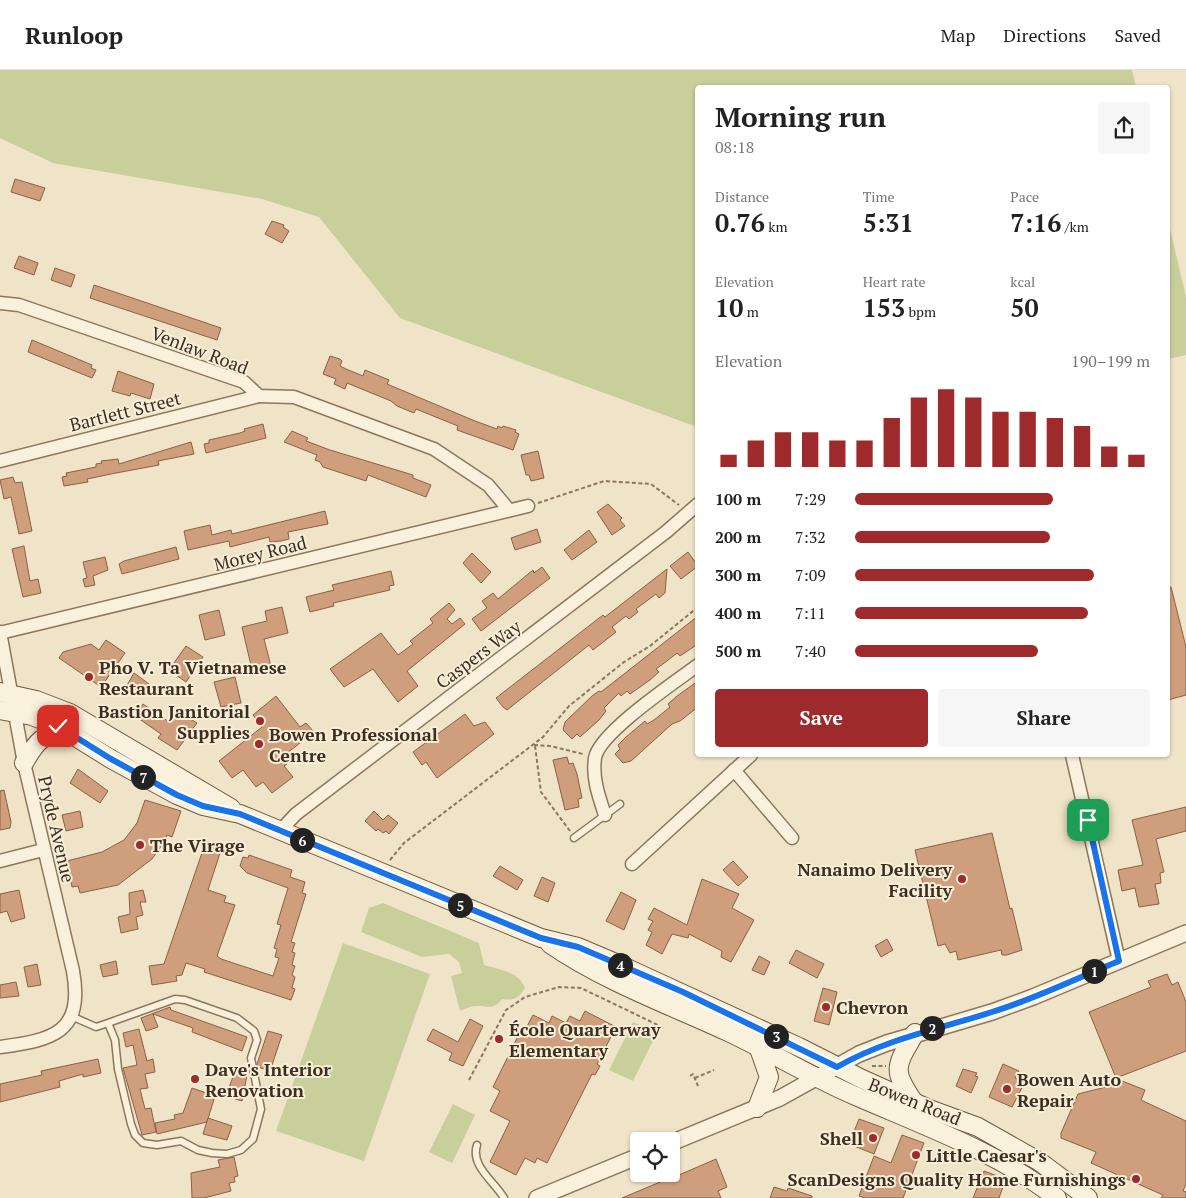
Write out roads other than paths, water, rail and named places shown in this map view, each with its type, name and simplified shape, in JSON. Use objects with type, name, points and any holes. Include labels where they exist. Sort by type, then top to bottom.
[{"type":"main road","name":"Bowen Road","points":[[6,693],[36,700],[70,713],[175,776],[208,792],[240,814]]},
{"type":"main road","name":"Bowen Road","points":[[7,711],[38,718],[69,732],[111,759],[177,795],[203,806],[240,814],[541,938],[578,947],[683,992],[914,1103],[965,1122],[1004,1140],[1040,1162],[1088,1198]]},
{"type":"main road","points":[[24,763],[41,738],[52,733],[69,732]]},
{"type":"main road","name":"Bowen Road","points":[[541,938],[571,958],[678,1011],[758,1046],[840,1090],[976,1147],[1022,1173],[1057,1198]]},
{"type":"main road","points":[[914,1103],[900,1082],[898,1067],[916,1033]]},
{"type":"main road","points":[[757,1108],[769,1077],[758,1046]]},
{"type":"street","name":"Venlaw Road","points":[[0,303],[20,305],[244,382],[259,396],[294,397],[434,449],[488,485],[509,510]]},
{"type":"street","name":"Bartlett Street","points":[[0,461],[259,396]]},
{"type":"street","name":"Morey Road","points":[[0,633],[528,506]]},
{"type":"street","name":"Caspers Way","points":[[280,831],[296,814],[666,532],[695,507]]},
{"type":"street","name":"Pryde Avenue","points":[[0,633],[7,711],[24,763],[76,987],[76,1000],[72,1016],[62,1029],[52,1036],[36,1041],[0,1047]]},
{"type":"street","points":[[605,815],[596,786],[595,756],[602,743],[614,730],[695,668]]},
{"type":"street","points":[[632,864],[749,757]]},
{"type":"street","points":[[1072,757],[1119,961]]},
{"type":"street","points":[[734,770],[792,838]]},
{"type":"street","points":[[0,861],[43,850]]},
{"type":"street","points":[[680,1139],[757,1108],[819,1078],[859,1054],[916,1033],[992,1012],[1186,933]]},
{"type":"street","points":[[537,1198],[630,1160]]},
{"type":"lane","points":[[574,838],[620,804]]},
{"type":"lane","points":[[72,1016],[96,1027],[175,999],[185,1000],[237,1018],[254,1031],[257,1040],[251,1058],[260,1109],[252,1139],[241,1150],[227,1154],[198,1150],[181,1141],[157,1145],[143,1143],[135,1135],[131,1124],[118,1069],[115,1040],[108,1023]]},
{"type":"lane","points":[[477,1145],[474,1152],[478,1164],[504,1198]]},
{"type":"place","name":"Pho V. Ta Vietnamese Restaurant","points":[[89,677]]},
{"type":"place","name":"Bastion Janitorial Supplies","points":[[260,721]]},
{"type":"place","name":"Bowen Professional Centre","points":[[259,744]]},
{"type":"place","name":"The Virage","points":[[140,845]]},
{"type":"place","name":"Nanaimo Delivery Facility","points":[[962,879]]},
{"type":"place","name":"Chevron","points":[[826,1007]]},
{"type":"place","name":"École Quarterway Elementary","points":[[499,1039]]},
{"type":"place","name":"Dave's Interior Renovation","points":[[195,1079]]},
{"type":"place","name":"Bowen Auto Repair","points":[[1007,1089]]},
{"type":"place","name":"Shell","points":[[873,1138]]},
{"type":"place","name":"Little Caesar's","points":[[916,1155]]},
{"type":"place","name":"ScanDesigns Quality Home Furnishings","points":[[1136,1179]]}]
